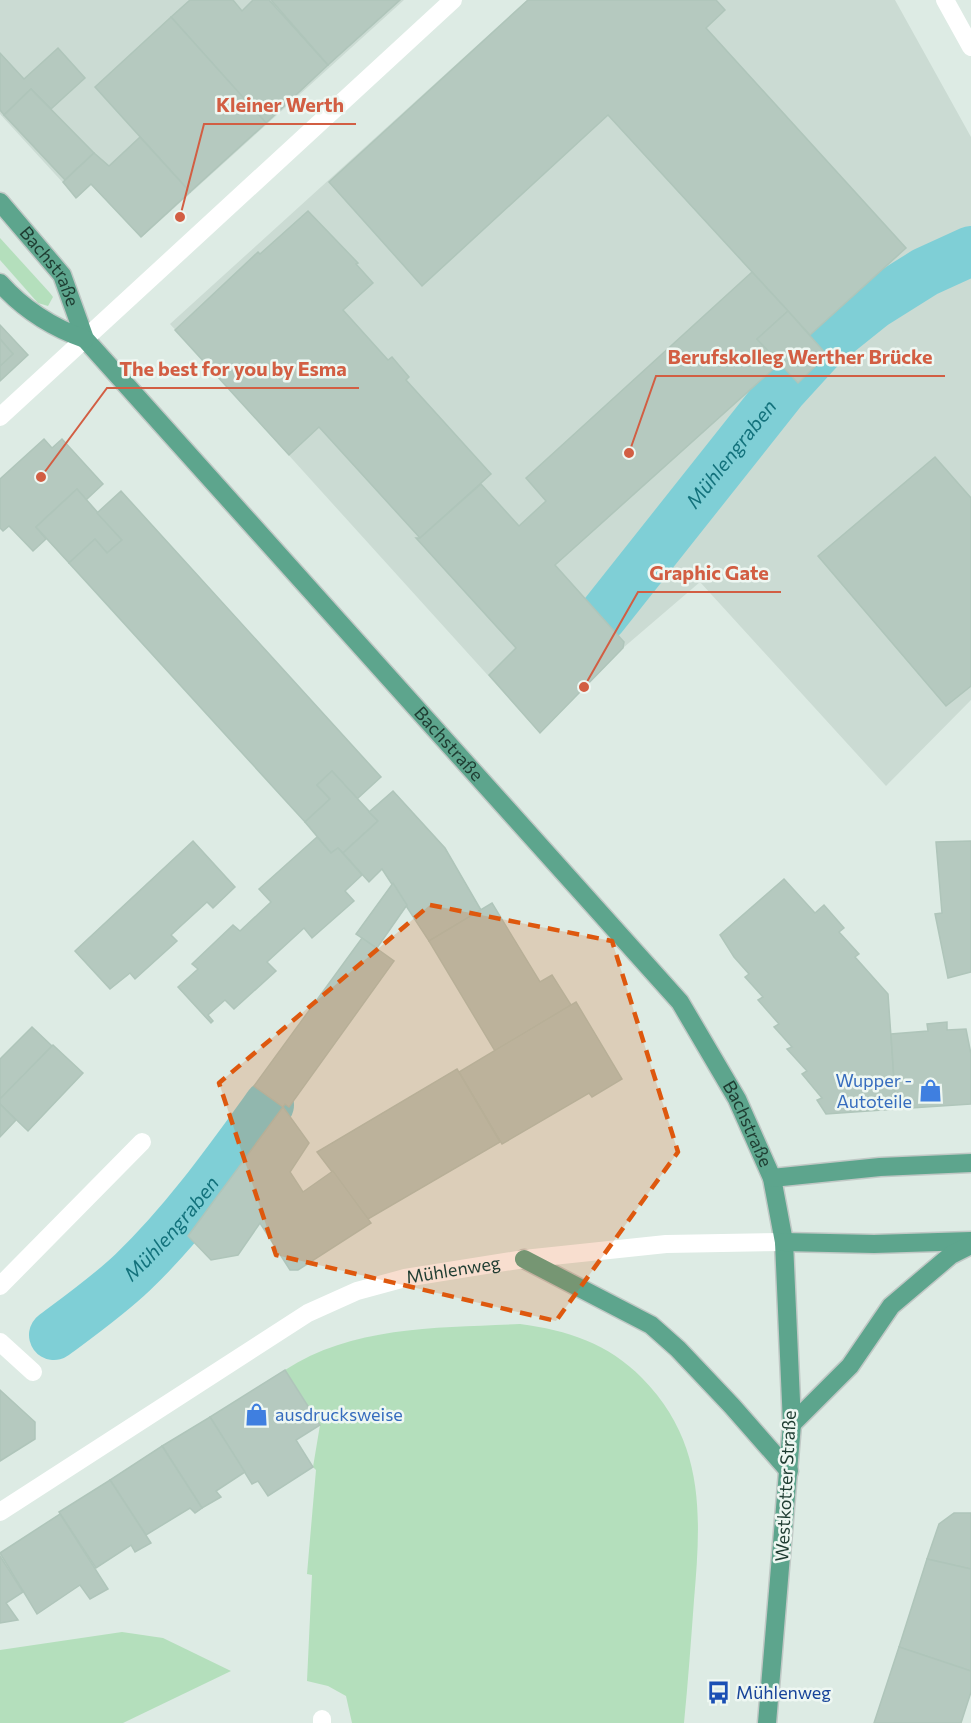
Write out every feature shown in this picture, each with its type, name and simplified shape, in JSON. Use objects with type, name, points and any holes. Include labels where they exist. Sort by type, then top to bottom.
[{"type":"main road","name":"Bachstraße","points":[[0,202],[62,275],[85,339],[680,1002],[737,1099],[772,1178]]},
{"type":"main road","name":"Bachstraße","points":[[0,283],[15,300],[53,327],[85,339]]},
{"type":"main road","points":[[772,1178],[880,1167],[971,1163]]},
{"type":"main road","name":"Westkotter Straße","points":[[767,1723],[792,1424],[784,1242],[772,1178]]},
{"type":"main road","name":"Mühlenweg","points":[[784,1242],[971,1243]]},
{"type":"main road","points":[[792,1424],[850,1366],[891,1306],[951,1255],[971,1243]]},
{"type":"main road","points":[[524,1258],[651,1325],[717,1389],[789,1471]]},
{"type":"street","points":[[0,417],[453,0]]},
{"type":"street","points":[[945,0],[971,47]]},
{"type":"street","points":[[0,1286],[142,1142]]},
{"type":"street","name":"Mühlenweg","points":[[0,1512],[308,1313],[357,1291],[405,1278],[524,1258],[666,1244],[784,1242]]},
{"type":"street","points":[[0,1342],[33,1372]]},
{"type":"highlighted area","points":[[430,905],[612,941],[678,1152],[556,1321],[276,1255],[219,1083]]},
{"type":"shaded area","points":[[0,0],[404,0],[142,237],[91,185],[77,198],[0,114]]},
{"type":"shaded area","points":[[527,0],[895,0],[971,137],[971,700],[886,786],[700,582],[623,648],[540,733],[170,324]]},
{"type":"green space","points":[[0,238],[53,297],[48,306],[38,303],[0,260]]},
{"type":"green space","points":[[520,1324],[554,1330],[586,1340],[616,1356],[642,1378],[663,1403],[678,1428],[695,1482],[698,1539],[684,1723],[352,1723],[346,1696],[328,1686],[307,1681],[312,1575],[307,1574],[316,1470],[313,1467],[320,1425],[285,1370],[312,1355],[340,1344],[369,1337],[429,1328]]},
{"type":"green space","points":[[122,1632],[163,1638],[231,1671],[123,1723],[0,1723],[0,1650]]},
{"type":"building","points":[[190,0],[233,0],[242,11],[253,0],[269,0],[328,65],[266,123],[171,17]]},
{"type":"building","points":[[271,0],[400,0],[328,65]]},
{"type":"building","points":[[528,0],[716,0],[725,10],[706,28],[906,248],[810,335],[608,115],[422,286],[329,182]]},
{"type":"building","points":[[171,17],[266,123],[190,192],[95,87]]},
{"type":"building","points":[[58,48],[85,78],[51,109],[31,89],[4,115],[0,110],[0,53],[24,79]]},
{"type":"building","points":[[31,89],[94,153],[65,180],[4,115]]},
{"type":"building","points":[[140,137],[190,192],[141,237],[91,184],[76,198],[63,182],[94,153],[109,166]]},
{"type":"building","points":[[308,211],[358,263],[356,264],[373,283],[343,310],[388,360],[392,357],[409,377],[406,380],[491,474],[420,538],[319,427],[289,455],[175,330],[258,252],[260,254]]},
{"type":"building","points":[[752,272],[788,311],[757,339],[780,363],[555,565],[624,642],[623,648],[540,733],[489,675],[516,648],[416,538],[420,538],[481,484],[519,526],[546,501],[526,478]]},
{"type":"building","points":[[788,311],[827,355],[798,383],[757,339]]},
{"type":"building","points":[[0,325],[28,355],[0,381],[0,366],[13,354],[0,339]]},
{"type":"building","points":[[0,339],[13,354],[0,366]]},
{"type":"building","points":[[44,439],[52,448],[62,439],[103,484],[86,500],[77,489],[36,527],[46,539],[33,551],[9,526],[3,531],[0,528],[0,479]]},
{"type":"building","points":[[935,457],[971,498],[971,686],[946,706],[818,556]]},
{"type":"building","points":[[77,489],[122,540],[107,553],[95,539],[69,563],[36,527]]},
{"type":"building","points":[[121,491],[381,777],[357,799],[332,771],[317,785],[330,799],[305,822],[69,563],[95,539],[107,553],[122,540],[97,513]]},
{"type":"building","points":[[332,771],[378,821],[343,853],[338,848],[331,853],[305,822],[330,799],[317,785]]},
{"type":"building","points":[[393,791],[445,848],[481,910],[429,941],[382,869],[369,882],[343,853],[378,821],[369,812]]},
{"type":"building","points":[[317,837],[331,853],[338,848],[362,875],[345,891],[354,901],[312,938],[304,928],[267,962],[276,971],[234,1009],[225,1000],[208,1015],[213,1021],[211,1023],[178,987],[198,969],[192,964],[233,925],[240,931],[271,902],[259,889]]},
{"type":"building","points":[[193,841],[235,887],[213,908],[207,902],[171,935],[177,941],[135,979],[130,973],[110,989],[75,951]]},
{"type":"building","points":[[971,841],[971,972],[948,978],[935,914],[942,913],[936,842]]},
{"type":"building","points":[[784,879],[815,913],[824,905],[844,928],[839,932],[859,954],[855,957],[888,994],[896,1109],[826,1114],[817,1100],[822,1098],[802,1074],[807,1071],[787,1049],[792,1047],[774,1027],[779,1024],[758,1000],[763,997],[745,977],[749,974],[734,957],[720,935]]},
{"type":"building","points":[[393,883],[407,905],[377,948],[356,934]]},
{"type":"building","points":[[492,903],[540,982],[552,975],[571,1005],[495,1051],[429,941]]},
{"type":"building","points":[[362,938],[394,961],[289,1107],[285,1104],[283,1107],[254,1086]]},
{"type":"building","points":[[576,1002],[622,1079],[592,1097],[589,1093],[502,1144],[459,1072]]},
{"type":"building","points":[[947,1022],[947,1030],[966,1029],[971,1054],[971,1104],[896,1109],[891,1034],[928,1031],[927,1024]]},
{"type":"building","points":[[32,1027],[52,1046],[0,1099],[0,1059]]},
{"type":"building","points":[[53,1045],[83,1073],[28,1131],[0,1104],[0,1099]]},
{"type":"building","points":[[457,1069],[500,1142],[368,1219],[317,1152]]},
{"type":"building","points":[[0,1104],[16,1120],[0,1137]]},
{"type":"building","points":[[283,1107],[309,1143],[290,1172],[303,1192],[333,1171],[371,1223],[298,1270],[290,1270],[260,1223],[238,1255],[211,1260],[188,1236]]},
{"type":"building","points":[[285,1370],[320,1425],[296,1440],[313,1467],[268,1496],[258,1481],[252,1484],[210,1417]]},
{"type":"building","points":[[0,1390],[35,1422],[35,1439],[0,1461]]},
{"type":"building","points":[[210,1417],[245,1472],[216,1491],[221,1497],[202,1508],[162,1446]]},
{"type":"building","points":[[162,1446],[202,1508],[195,1513],[190,1508],[146,1535],[110,1480]]},
{"type":"building","points":[[110,1480],[151,1543],[135,1552],[131,1545],[96,1568],[59,1512]]},
{"type":"building","points":[[954,1513],[971,1513],[971,1569],[927,1559],[939,1524]]},
{"type":"building","points":[[60,1514],[108,1589],[90,1599],[80,1585],[37,1614],[0,1553]]},
{"type":"building","points":[[0,1556],[23,1592],[6,1603],[18,1620],[0,1623]]},
{"type":"building","points":[[927,1559],[971,1569],[971,1671],[899,1647]]},
{"type":"building","points":[[899,1647],[971,1671],[971,1692],[961,1723],[874,1723]]},
{"type":"waterway","name":"Mühlengraben","points":[[602,617],[782,390],[824,344],[874,304],[925,272],[971,251]]},
{"type":"waterway","name":"Mühlengraben","points":[[54,1335],[95,1305],[152,1253],[205,1192],[269,1105]]},
{"type":"place","name":"Kleiner Werth","points":[[180,217]]},
{"type":"place","name":"Berufskolleg Werther Brücke","points":[[629,453]]},
{"type":"place","name":"The best for you by Esma","points":[[41,477]]},
{"type":"place","name":"Graphic Gate","points":[[584,687]]},
{"type":"place","name":"Wupper - Autoteile","points":[[930,1091]]},
{"type":"place","name":"ausdrucksweise","points":[[257,1415]]},
{"type":"place","name":"Mühlenweg","points":[[718,1693]]}]
